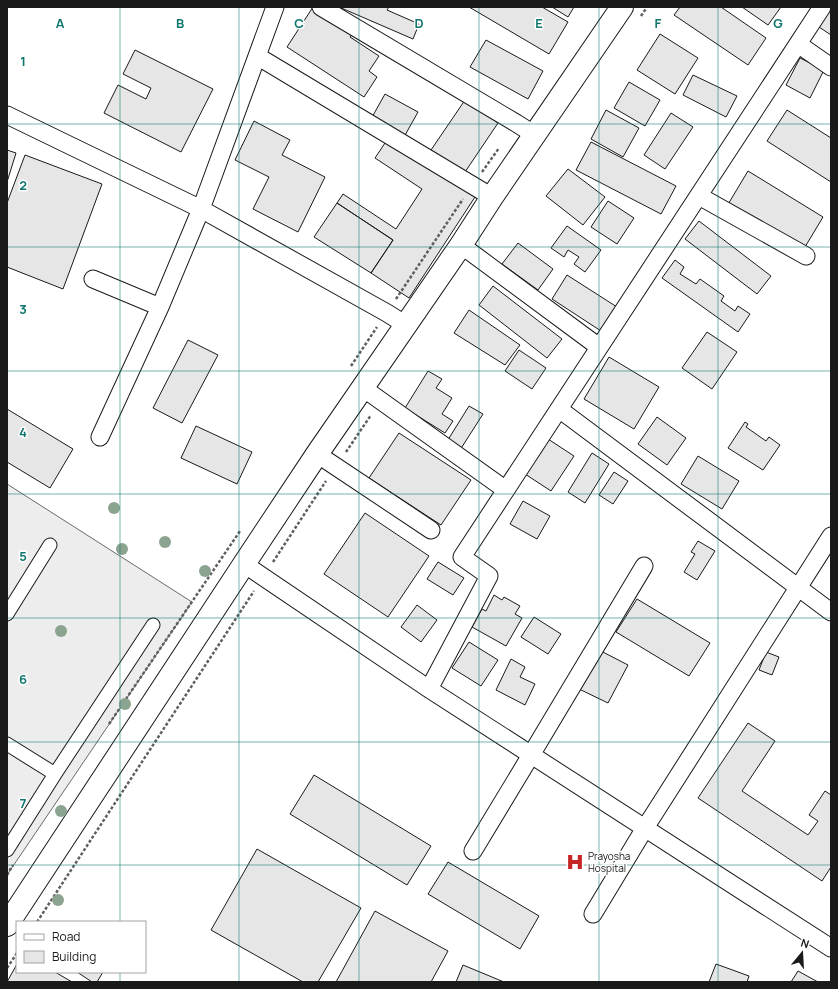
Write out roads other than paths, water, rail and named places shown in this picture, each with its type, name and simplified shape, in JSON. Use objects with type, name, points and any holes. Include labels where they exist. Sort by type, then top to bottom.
[{"type":"main road","points":[[7,925],[317,454],[622,7]]},
{"type":"street","points":[[100,437],[160,307],[201,210],[275,7]]},
{"type":"street","points":[[320,7],[535,135]]},
{"type":"street","points":[[429,689],[489,576],[462,557],[822,7]]},
{"type":"street","points":[[798,44],[831,67]]},
{"type":"street","points":[[257,56],[492,197]]},
{"type":"street","points":[[7,115],[201,210],[406,325]]},
{"type":"street","points":[[699,196],[806,256]]},
{"type":"street","points":[[461,245],[599,347]]},
{"type":"street","points":[[93,279],[160,307]]},
{"type":"street","points":[[363,388],[506,490]]},
{"type":"street","points":[[559,408],[831,612]]},
{"type":"street","points":[[317,454],[431,530]]},
{"type":"street","points":[[593,914],[645,828],[831,536]]},
{"type":"street","points":[[7,614],[50,545]]},
{"type":"street","points":[[244,564],[429,689],[831,948]]},
{"type":"street","points":[[473,851],[532,755],[644,566]]},
{"type":"street","points":[[7,850],[153,625]]},
{"type":"street","points":[[7,744],[55,774]]},
{"type":"place","name":"Prayosha Hospital","points":[[575,862]]}]
